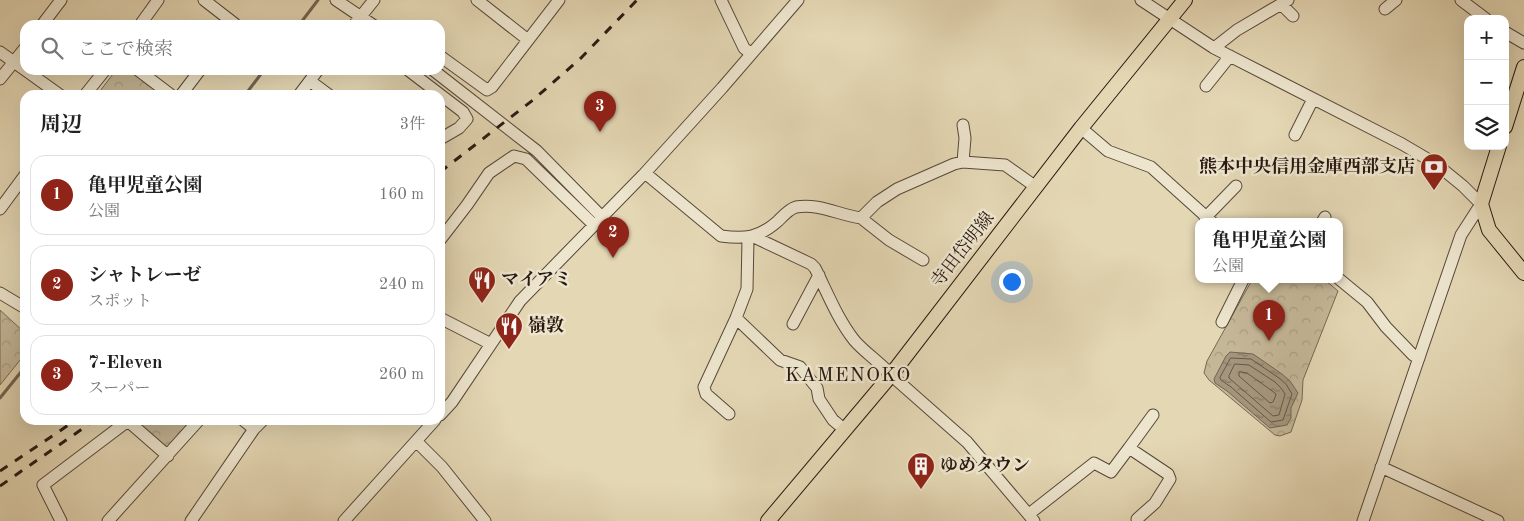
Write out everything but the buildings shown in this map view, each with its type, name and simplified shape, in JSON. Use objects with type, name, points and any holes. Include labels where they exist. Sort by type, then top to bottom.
[{"type":"main road","name":"寺田岱明線","points":[[768,521],[891,375],[1081,128],[1185,0]]},
{"type":"main road","points":[[1509,114],[1524,67]]},
{"type":"main road","points":[[1498,150],[1481,204],[1489,230],[1524,273]]},
{"type":"street","points":[[46,20],[61,0]]},
{"type":"street","points":[[144,20],[158,0]]},
{"type":"street","points":[[204,0],[230,20]]},
{"type":"street","points":[[336,0],[357,20]]},
{"type":"street","points":[[359,20],[374,0]]},
{"type":"street","points":[[477,0],[528,40]]},
{"type":"street","points":[[445,60],[487,90],[492,87],[559,0]]},
{"type":"street","points":[[722,0],[744,48],[751,54]]},
{"type":"street","points":[[445,410],[520,301],[593,224],[645,173],[798,0]]},
{"type":"street","points":[[1141,0],[1214,48],[1402,144],[1436,164],[1481,204],[1461,235],[1363,521]]},
{"type":"street","points":[[1386,9],[1396,0]]},
{"type":"street","points":[[1461,0],[1481,15]]},
{"type":"street","points":[[1214,48],[1237,30],[1285,2],[1293,16]]},
{"type":"street","points":[[1509,34],[1524,43]]},
{"type":"street","points":[[0,52],[20,66]]},
{"type":"street","points":[[0,79],[20,54]]},
{"type":"street","points":[[1206,86],[1230,56]]},
{"type":"street","points":[[32,75],[53,90]]},
{"type":"street","points":[[89,90],[101,75]]},
{"type":"street","points":[[145,75],[164,90]]},
{"type":"street","points":[[185,90],[196,75]]},
{"type":"street","points":[[303,90],[314,75]]},
{"type":"street","points":[[415,75],[435,90]]},
{"type":"street","points":[[439,75],[537,151],[601,216]]},
{"type":"street","points":[[310,81],[322,90]]},
{"type":"street","points":[[445,97],[458,107],[467,119],[459,128],[445,137]]},
{"type":"street","points":[[1295,135],[1314,99]]},
{"type":"street","points":[[963,125],[965,138],[963,162]]},
{"type":"street","points":[[1081,128],[1108,151],[1151,167],[1207,218]]},
{"type":"street","points":[[445,234],[489,172],[514,156],[526,159],[593,224]]},
{"type":"street","points":[[860,218],[877,202],[897,190],[954,164],[963,162],[1005,164],[1036,187]]},
{"type":"street","points":[[645,173],[721,236],[751,237],[811,264],[819,275],[830,301],[851,336],[891,375],[967,442],[1032,518],[1094,464],[1111,472],[1153,415]]},
{"type":"street","points":[[0,209],[20,182]]},
{"type":"street","points":[[1211,218],[1236,186]]},
{"type":"street","points":[[751,237],[773,225],[795,207],[814,206],[860,218],[889,240],[923,260]]},
{"type":"street","points":[[729,414],[706,394],[704,387],[736,318],[746,289],[751,237]]},
{"type":"street","points":[[793,324],[819,275]]},
{"type":"street","points":[[1343,282],[1367,302],[1386,327],[1413,355],[1419,358]]},
{"type":"street","points":[[1222,322],[1242,283]]},
{"type":"street","points":[[0,293],[20,303]]},
{"type":"street","points":[[736,318],[780,360],[800,367],[817,388],[820,399],[834,420],[845,430]]},
{"type":"street","points":[[445,321],[491,344]]},
{"type":"street","points":[[61,521],[43,485],[123,425]]},
{"type":"street","points":[[133,425],[168,456]]},
{"type":"street","points":[[108,521],[195,425]]},
{"type":"street","points":[[250,425],[254,429]]},
{"type":"street","points":[[191,521],[258,425]]},
{"type":"street","points":[[344,521],[430,425]]},
{"type":"street","points":[[416,441],[442,467],[484,521]]},
{"type":"street","points":[[1129,448],[1168,474],[1170,479],[1155,503],[1137,519]]},
{"type":"street","points":[[1382,467],[1498,521]]},
{"type":"green space","points":[[112,75],[135,75],[155,90],[101,90]]},
{"type":"green space","points":[[1250,283],[1329,283],[1338,291],[1303,380],[1302,400],[1291,432],[1280,436],[1275,435],[1209,380],[1204,373],[1207,361]]},
{"type":"green space","points":[[0,310],[20,328],[20,360],[0,385]]},
{"type":"green space","points":[[137,425],[190,425],[169,449]]},
{"type":"water","points":[[1230,352],[1253,354],[1290,381],[1298,393],[1291,408],[1291,418],[1287,425],[1270,428],[1215,383],[1214,379]]},
{"type":"waterway","points":[[303,20],[318,0]]},
{"type":"waterway","points":[[249,90],[260,75]]},
{"type":"waterway","points":[[0,398],[20,373]]},
{"type":"railway","points":[[445,168],[533,100],[581,58],[637,0]]},
{"type":"railway","points":[[0,471],[69,425]]},
{"type":"railway","points":[[0,486],[88,425]]},
{"type":"place","name":"7-Eleven","points":[[600,132]]},
{"type":"place","name":"熊本中央信用金庫西部支店","points":[[1434,191]]},
{"type":"place","name":"シャトレーゼ","points":[[613,258]]},
{"type":"place","name":"マイアミ","points":[[482,304]]},
{"type":"place","name":"亀甲児童公園","points":[[1269,341]]},
{"type":"place","name":"嶺敦","points":[[509,350]]},
{"type":"place","name":"ゆめタウン","points":[[921,490]]},
{"type":"district","name":"KAMENOKO","points":[[848,376]]}]
